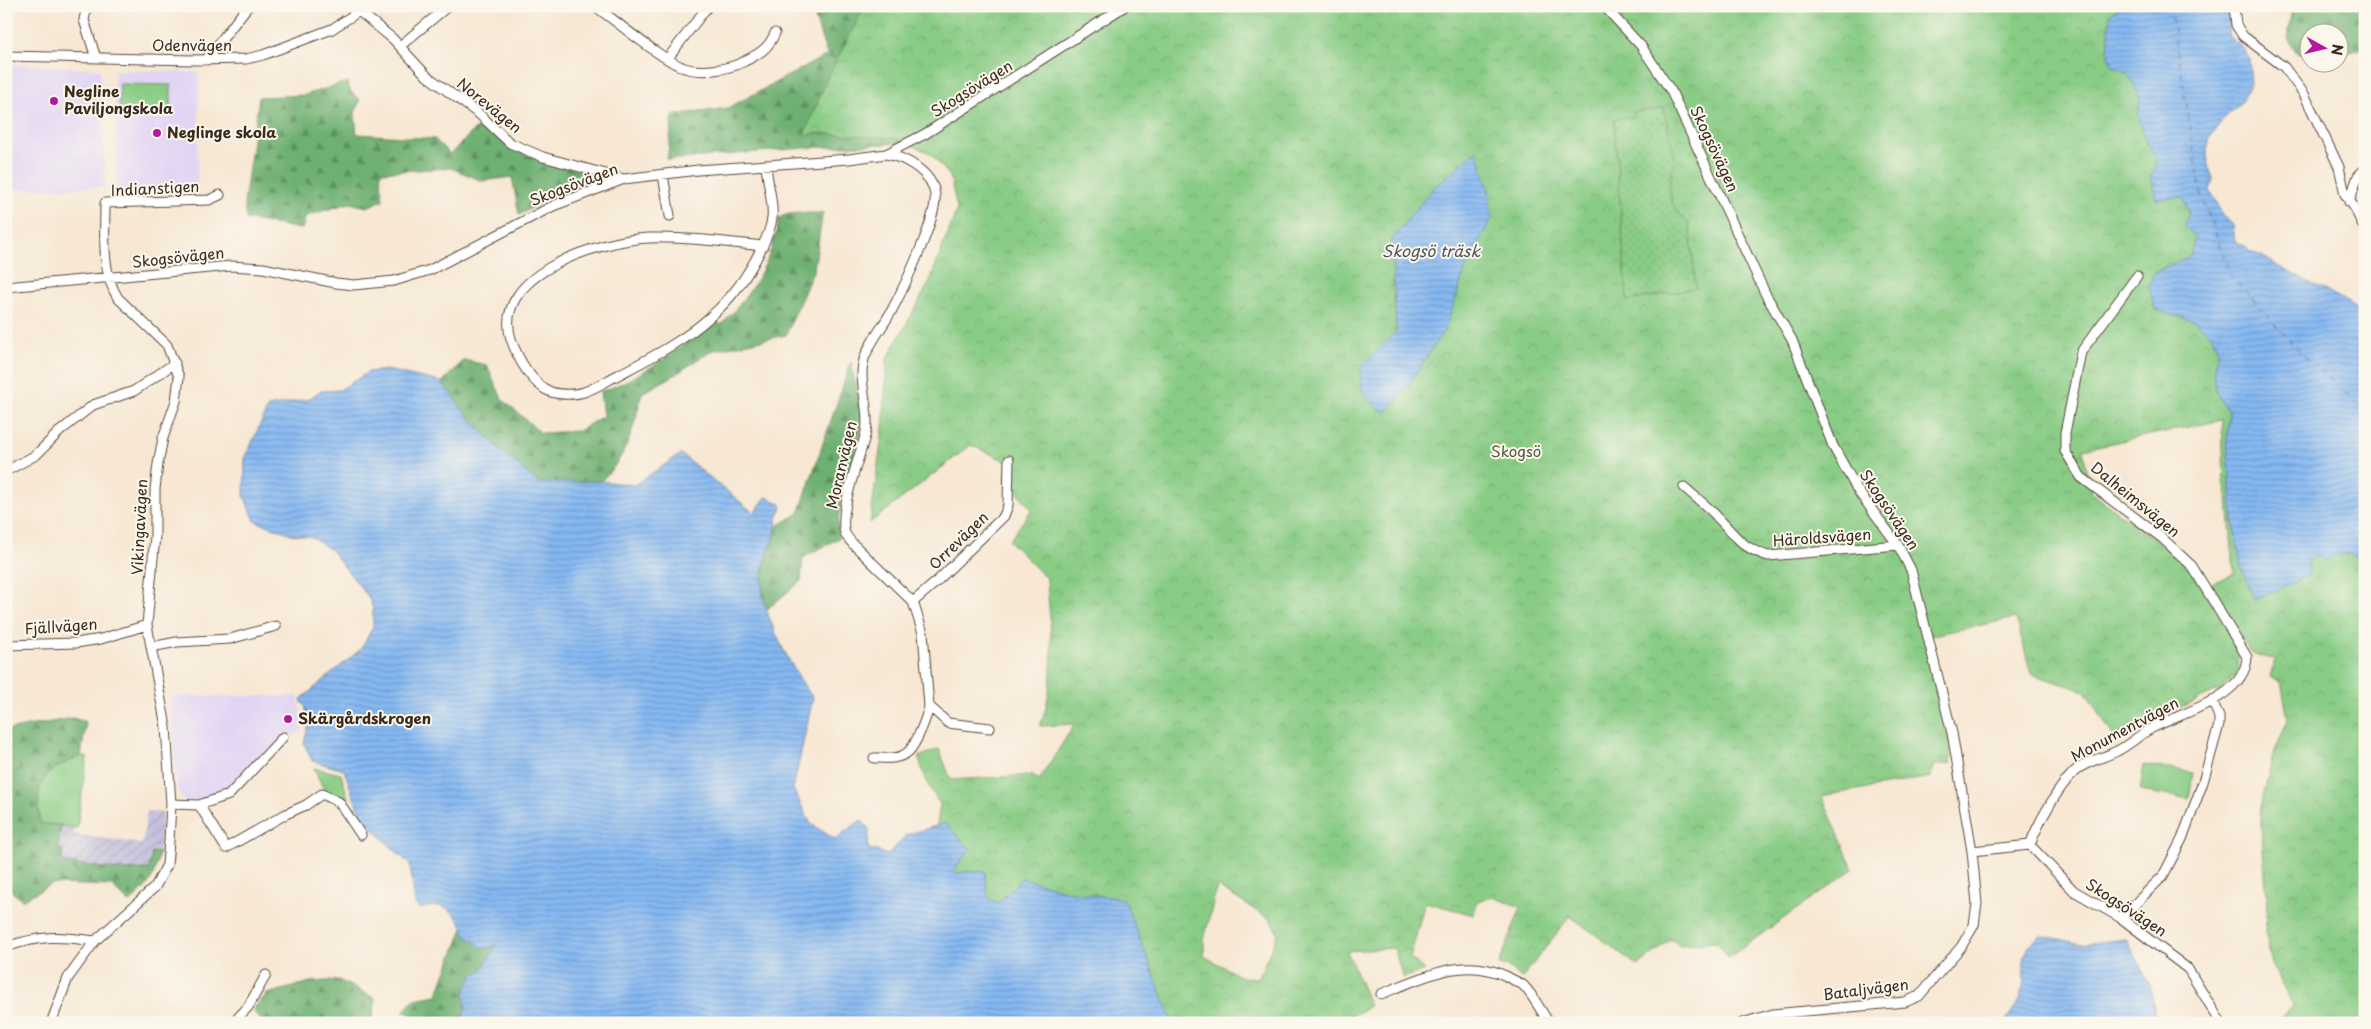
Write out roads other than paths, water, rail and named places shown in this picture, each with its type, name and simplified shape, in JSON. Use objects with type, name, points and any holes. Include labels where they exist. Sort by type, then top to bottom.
[{"type":"street","points":[[87,6],[84,20],[96,58]]},
{"type":"street","points":[[206,60],[248,6]]},
{"type":"street","points":[[400,46],[448,6]]},
{"type":"street","points":[[595,6],[668,58],[690,70],[716,69],[740,64],[762,52],[771,43],[775,33]]},
{"type":"street","points":[[668,58],[708,6]]},
{"type":"street","name":"Skogsövägen","points":[[6,287],[246,266],[336,283],[354,284],[394,281],[430,270],[553,206],[624,179],[886,154],[950,120],[1126,6]]},
{"type":"street","name":"Skogsövägen","points":[[1604,6],[1641,46],[1671,91],[1766,295],[1792,340],[1833,446],[1858,491],[1898,545],[1912,570],[1940,678],[1955,750],[1972,851]]},
{"type":"street","points":[[2234,6],[2236,25],[2243,36],[2280,63],[2304,94],[2339,166],[2345,194],[2365,229]]},
{"type":"street","name":"Odenvägen","points":[[6,56],[232,60],[263,55],[332,29],[363,9]]},
{"type":"street","name":"Norevägen","points":[[363,9],[400,46],[426,76],[479,114],[510,143],[543,157],[624,179]]},
{"type":"street","name":"Moranvägen","points":[[874,758],[894,758],[908,752],[927,717],[929,706],[923,633],[913,602],[853,544],[845,534],[844,524],[849,492],[868,420],[862,375],[863,362],[866,353],[894,308],[925,235],[935,203],[936,194],[932,186],[918,170],[899,156],[886,154]]},
{"type":"street","points":[[763,246],[649,238],[615,244],[574,255],[535,276],[521,291],[513,303],[510,315],[511,338],[531,376],[539,385],[551,392],[558,393],[584,392],[660,353],[711,316],[747,274],[763,246],[772,218],[766,165]]},
{"type":"street","points":[[2349,202],[2358,176],[2365,169]]},
{"type":"street","points":[[663,174],[670,216]]},
{"type":"street","name":"Indianstigen","points":[[111,279],[106,261],[105,203],[209,200],[220,195]]},
{"type":"street","name":"Dalheimsvägen","points":[[2136,276],[2081,352],[2065,433],[2066,451],[2081,477],[2162,538],[2192,566],[2247,656],[2247,667],[2237,683],[2212,700]]},
{"type":"street","name":"Vikingavägen","points":[[51,1023],[68,978],[94,941],[155,887],[164,874],[168,849],[171,804],[166,727],[147,625],[155,536],[155,489],[158,464],[163,438],[179,388],[175,364],[164,341],[118,298],[113,291],[111,279]]},
{"type":"street","points":[[6,471],[36,455],[59,432],[93,405],[134,391],[175,364]]},
{"type":"street","name":"Orrevägen","points":[[913,602],[936,583],[1004,516],[1008,505],[1010,460]]},
{"type":"street","name":"Häroldsvägen","points":[[1684,487],[1719,518],[1737,541],[1752,551],[1768,556],[1898,545]]},
{"type":"street","name":"Fjällvägen","points":[[6,645],[76,643],[101,639],[147,625]]},
{"type":"street","points":[[151,647],[177,642],[230,639],[276,626]]},
{"type":"street","points":[[2121,918],[2163,876],[2182,839],[2203,782],[2219,725],[2219,717],[2212,700]]},
{"type":"street","name":"Monumentvägen","points":[[2030,845],[2038,824],[2076,770],[2118,751],[2151,728],[2212,700]]},
{"type":"street","points":[[929,706],[948,723],[990,728]]},
{"type":"street","points":[[171,804],[199,805],[229,795],[283,738]]},
{"type":"street","points":[[199,805],[226,848],[286,814],[306,805],[322,794],[339,802],[361,835]]},
{"type":"street","points":[[1972,851],[2030,845]]},
{"type":"street","name":"Skogsövägen","points":[[2030,845],[2074,891],[2121,918],[2188,969],[2221,1023]]},
{"type":"street","name":"Bataljvägen","points":[[1742,1023],[1773,1014],[1905,1002],[1920,996],[1961,947],[1974,925],[1977,904],[1972,851]]},
{"type":"street","points":[[6,947],[31,939],[49,936],[94,941]]},
{"type":"street","points":[[1382,994],[1446,969],[1466,967],[1485,969],[1500,973],[1522,985],[1549,1023]]},
{"type":"street","points":[[233,1023],[248,1007],[266,975]]},
{"type":"water","points":[[2121,6],[2227,6],[2230,25],[2228,36],[2243,48],[2249,58],[2251,83],[2242,102],[2219,123],[2210,138],[2207,150],[2208,166],[2213,178],[2210,191],[2222,214],[2233,225],[2235,241],[2247,247],[2248,251],[2262,256],[2283,269],[2335,295],[2365,316],[2365,558],[2345,554],[2324,560],[2317,555],[2307,562],[2309,575],[2254,600],[2241,566],[2233,520],[2227,440],[2229,412],[2216,393],[2213,374],[2219,353],[2212,336],[2195,321],[2155,310],[2149,286],[2154,272],[2190,256],[2195,238],[2184,225],[2189,213],[2184,197],[2156,199],[2151,176],[2157,162],[2141,124],[2138,93],[2128,74],[2114,67],[2108,56],[2110,14]]},
{"type":"water","name":"Skogsö träsk","points":[[1477,150],[1489,190],[1492,218],[1468,262],[1446,327],[1407,387],[1386,413],[1368,399],[1362,390],[1361,367],[1396,332],[1392,239],[1433,188]]},
{"type":"water","points":[[386,370],[442,382],[486,436],[539,483],[601,481],[634,485],[681,454],[754,513],[766,497],[780,503],[782,508],[765,562],[762,591],[771,623],[787,657],[813,698],[793,789],[811,824],[835,839],[861,820],[869,829],[868,848],[888,855],[906,835],[945,823],[970,849],[952,873],[985,871],[988,898],[998,903],[1022,878],[1072,892],[1124,899],[1173,1023],[460,1023],[466,1009],[464,993],[473,975],[482,970],[496,945],[484,949],[466,936],[457,917],[445,907],[419,908],[415,905],[410,865],[361,817],[344,770],[312,761],[304,743],[309,723],[305,705],[301,699],[361,649],[373,627],[373,609],[369,598],[331,550],[312,537],[291,534],[255,521],[244,496],[245,458],[268,407],[309,399],[320,391],[340,390],[368,372]]},
{"type":"water","points":[[2041,935],[2082,944],[2127,939],[2151,987],[2156,1023],[2004,1023],[2017,1005],[2023,990],[2027,950],[2032,942]]},
{"type":"place","name":"Negline Paviljongskola","points":[[54,101]]},
{"type":"place","name":"Neglinge skola","points":[[157,133]]},
{"type":"place","name":"Skärgårdskrogen","points":[[288,719]]},
{"type":"park label","name":"Skogsö","points":[[1516,452]]}]
